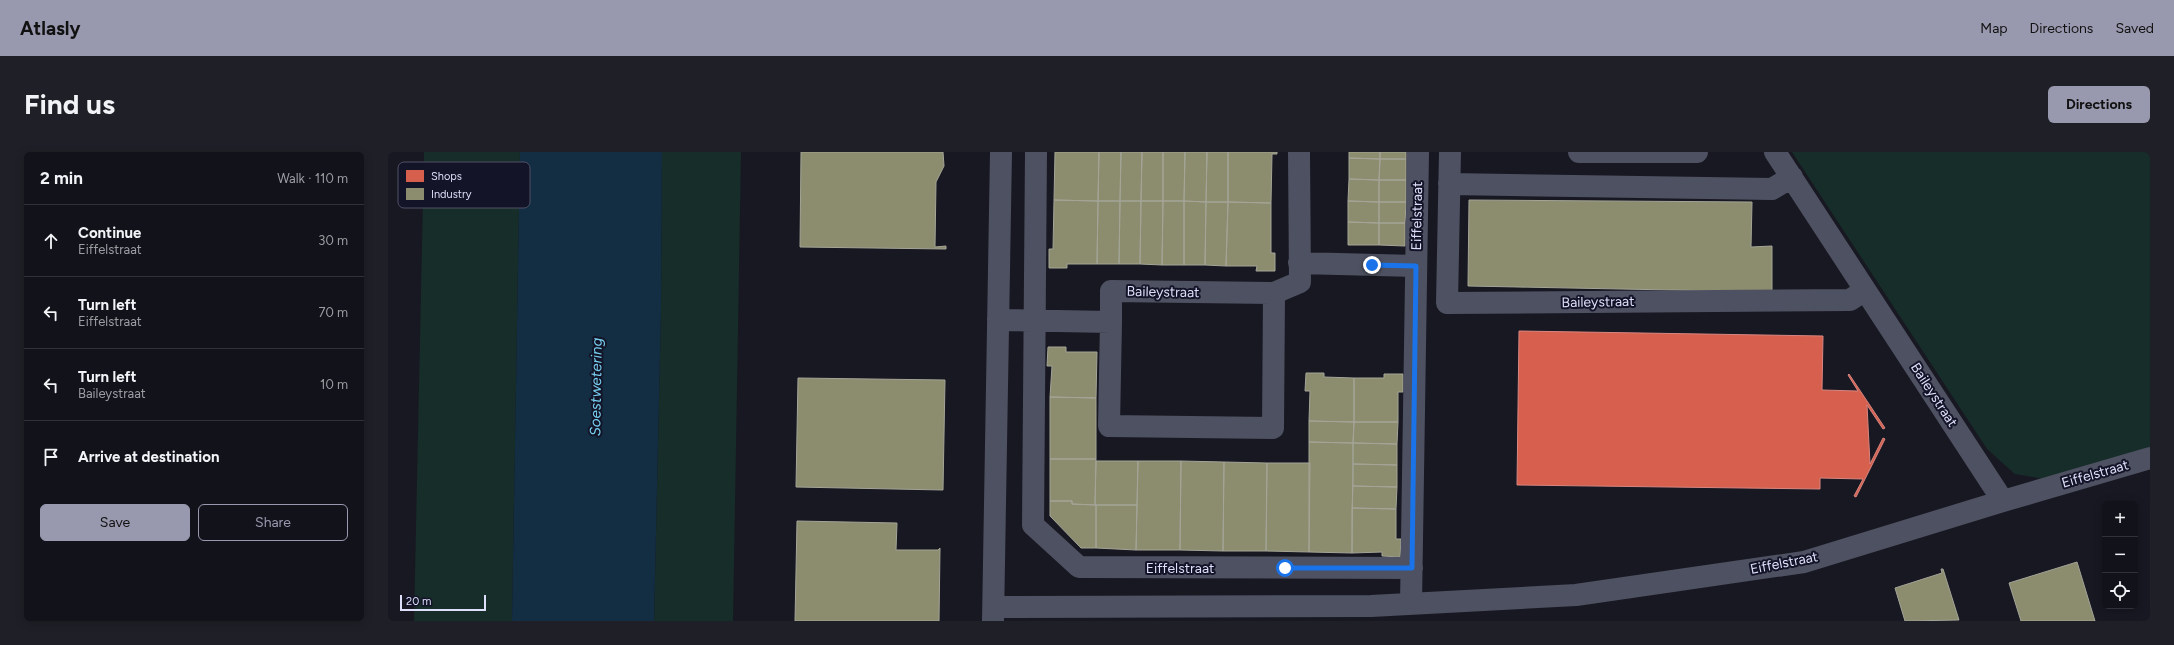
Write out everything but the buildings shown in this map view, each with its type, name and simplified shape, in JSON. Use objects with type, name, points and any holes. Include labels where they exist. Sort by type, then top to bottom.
[{"type":"street","points":[[994,614],[1001,152]]},
{"type":"street","points":[[1035,321],[1036,152]]},
{"type":"street","name":"Baileystraat","points":[[1111,322],[1111,291],[1274,293],[1300,282],[1299,152]]},
{"type":"street","name":"Eiffelstraat","points":[[1418,152],[1412,568],[1424,609]]},
{"type":"street","name":"Baileystraat","points":[[1450,152],[1447,303],[1850,300],[1865,290]]},
{"type":"street","points":[[1579,152],[1697,152]]},
{"type":"street","name":"Baileystraat","points":[[1775,152],[2003,501]]},
{"type":"street","points":[[1449,184],[1772,189],[1792,177]]},
{"type":"street","points":[[1299,263],[1416,266]]},
{"type":"street","points":[[998,320],[1111,322],[1109,426],[1273,428],[1274,293]]},
{"type":"street","name":"Eiffelstraat","points":[[1035,321],[1033,525],[1079,567],[1412,568]]},
{"type":"street","name":"Eiffelstraat","points":[[994,614],[1322,614],[1424,609],[1576,595],[1804,562],[2150,458]]},
{"type":"green space","points":[[424,152],[520,152],[520,162],[424,162]]},
{"type":"green space","points":[[662,152],[741,152],[733,621],[654,621],[661,310]]},
{"type":"green space","points":[[1792,152],[2150,152],[2150,447],[2045,479],[2015,474],[1987,449]]},
{"type":"green space","points":[[423,208],[519,208],[512,621],[414,621]]},
{"type":"water","name":"Soestwetering","points":[[520,152],[662,152],[661,310],[654,621],[512,621],[519,208],[530,208],[530,162],[520,162]]},
{"type":"route","points":[[1285,568],[1412,568],[1416,266],[1372,265]]}]
